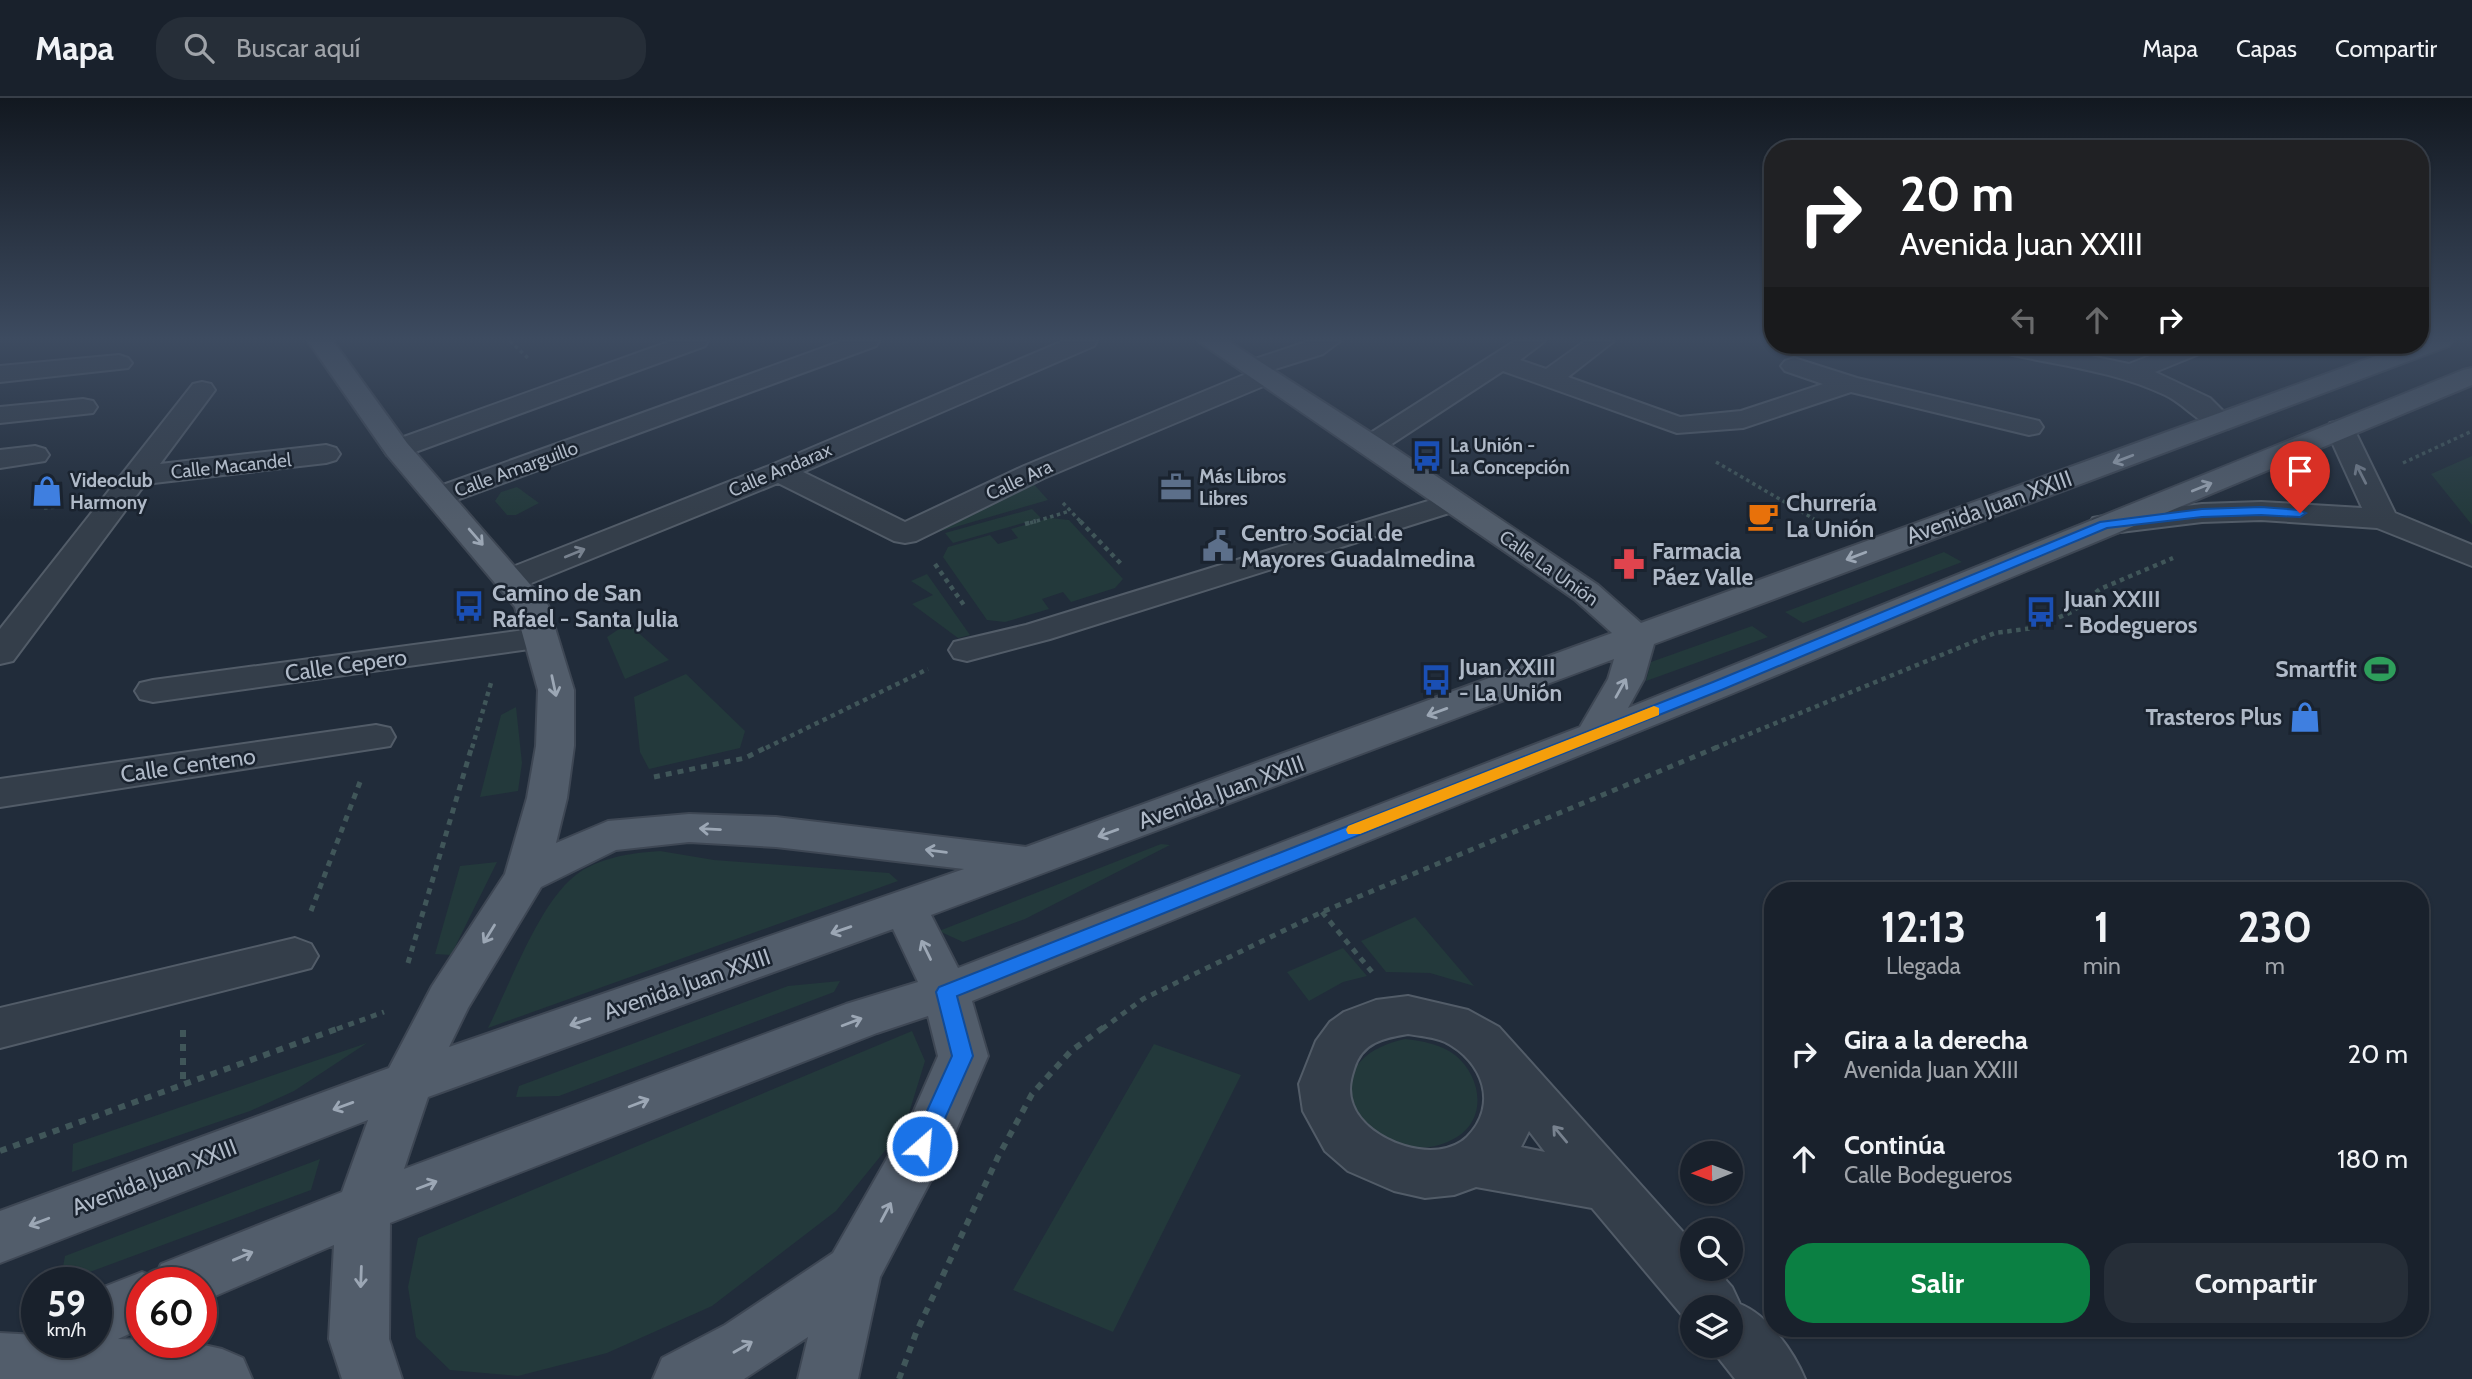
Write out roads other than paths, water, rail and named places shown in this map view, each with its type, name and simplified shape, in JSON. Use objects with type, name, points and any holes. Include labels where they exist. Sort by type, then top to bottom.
[{"type":"main road","points":[[363,401],[397,449],[531,604],[556,690],[555,746],[547,798],[526,876],[449,999],[407,1083],[363,1209],[359,1339],[372,1379]]},
{"type":"main road","name":"Calle La Unión","points":[[1303,401],[1586,592],[1639,638]]},
{"type":"main road","name":"Avenida Juan XXIII","points":[[0,1237],[407,1083],[905,907],[2278,401]]},
{"type":"main road","points":[[217,1268],[363,1209],[863,1018],[946,992],[1594,735],[2411,401]]},
{"type":"main road","points":[[1594,735],[1626,679],[1639,638]]},
{"type":"main road","points":[[526,876],[608,836],[689,828],[776,832],[1028,862]]},
{"type":"main road","points":[[828,1379],[853,1272],[934,1125],[963,1056],[946,992],[905,907]]},
{"type":"main road","points":[[683,1379],[746,1346],[853,1272]]},
{"type":"main road","points":[[0,1362],[21,1352]]},
{"type":"main road","points":[[0,1362],[188,1372],[222,1379]]},
{"type":"street","points":[[0,653],[194,401]]},
{"type":"street","points":[[397,449],[530,401]]},
{"type":"street","name":"Calle Amarguillo","points":[[440,496],[702,401]]},
{"type":"street","name":"Calle Andarax","points":[[512,579],[779,472],[945,401]]},
{"type":"street","name":"Calle Ara","points":[[779,472],[905,534],[1034,472],[1194,401]]},
{"type":"street","points":[[1371,445],[1440,401]]},
{"type":"street","points":[[1612,401],[1677,425],[1706,428],[1733,423],[1799,401]]},
{"type":"street","points":[[1733,423],[1758,401]]},
{"type":"street","points":[[1919,401],[2029,427]]},
{"type":"street","points":[[2198,401],[2211,410],[2220,422]]},
{"type":"street","points":[[0,415],[83,407]]},
{"type":"street","points":[[2340,429],[2377,506]]},
{"type":"street","name":"Calle Macandel","points":[[135,476],[326,454]]},
{"type":"street","points":[[0,459],[35,456]]},
{"type":"street","points":[[979,647],[1454,502]]},
{"type":"street","points":[[2104,525],[2202,513],[2377,506],[2472,556]]},
{"type":"street","name":"Calle Cepero","points":[[153,691],[540,639]]},
{"type":"street","name":"Calle Centeno","points":[[0,793],[376,737]]},
{"type":"street","points":[[0,1028],[295,956]]},
{"type":"street","points":[[1491,1050],[1502,1064],[1511,1091],[1510,1118],[1498,1144],[1475,1163],[1459,1169],[1426,1174],[1376,1161],[1338,1132],[1323,1098],[1325,1070],[1344,1037],[1368,1022],[1408,1015],[1441,1019],[1467,1030],[1491,1050],[1605,1186],[1701,1295]]},
{"type":"street","points":[[1475,1163],[1605,1186]]},
{"type":"street","points":[[1743,1343],[1775,1379]]},
{"type":"place","name":"La Unión - La Concepción","points":[[1427,456]]},
{"type":"place","name":"Más Libros Libres","points":[[1176,487]]},
{"type":"place","name":"Videoclub Harmony","points":[[47,491]]},
{"type":"place","name":"Churrería La Unión","points":[[1763,516]]},
{"type":"place","name":"Centro Social de Mayores Guadalmedina","points":[[1218,546]]},
{"type":"place","name":"Farmacia Páez Valle","points":[[1629,564]]},
{"type":"place","name":"Camino de San Rafael - Santa Julia","points":[[469,606]]},
{"type":"place","name":"Juan XXIII - Bodegueros","points":[[2041,612]]},
{"type":"place","name":"Smartfit","points":[[2380,669]]},
{"type":"place","name":"Juan XXIII - La Unión","points":[[1436,680]]},
{"type":"place","name":"Trasteros Plus","points":[[2305,717]]}]
